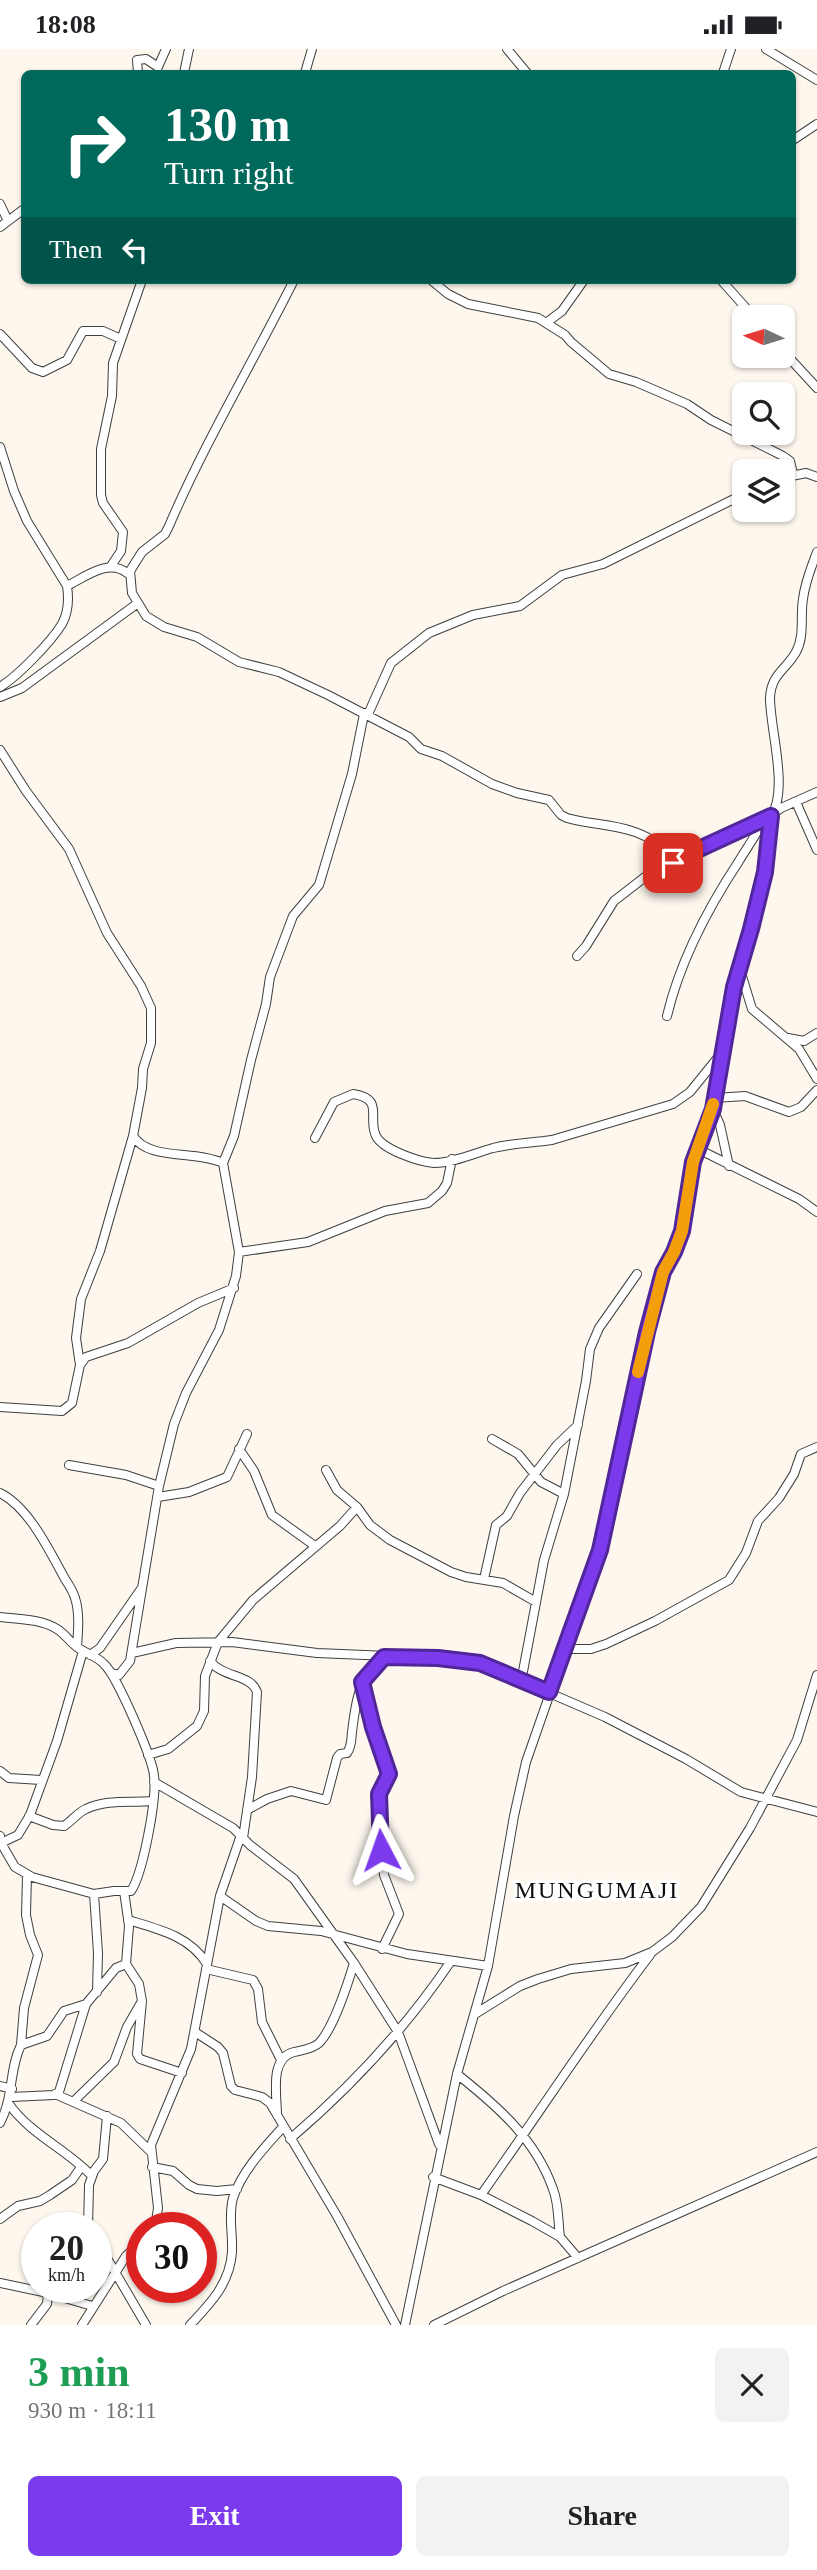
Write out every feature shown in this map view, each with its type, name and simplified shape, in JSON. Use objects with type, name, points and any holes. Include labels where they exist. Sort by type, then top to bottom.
[{"type":"street","points":[[138,70],[137,59],[146,59],[158,67],[166,49]]},
{"type":"street","points":[[185,70],[189,49]]},
{"type":"street","points":[[306,70],[312,49]]},
{"type":"street","points":[[507,49],[524,70]]},
{"type":"street","points":[[724,70],[731,49]]},
{"type":"street","points":[[766,49],[817,80]]},
{"type":"street","points":[[796,138],[817,124]]},
{"type":"street","points":[[0,204],[8,219]]},
{"type":"street","points":[[0,227],[21,212]]},
{"type":"street","points":[[67,586],[111,566],[121,551],[123,532],[103,503],[101,449],[112,396],[113,363],[141,284]]},
{"type":"street","points":[[292,284],[189,480],[169,526],[164,534],[142,552],[130,571],[132,593],[146,616],[164,627],[197,637],[239,662],[279,672],[328,695],[408,737],[421,749],[442,756],[492,784],[549,800],[561,815],[567,818],[630,830],[646,835],[671,850],[697,850],[817,792]]},
{"type":"street","points":[[436,284],[468,304],[484,309],[508,311],[545,323],[565,335],[609,375],[636,382],[687,404],[721,426],[787,459]]},
{"type":"street","points":[[545,323],[562,311],[581,284]]},
{"type":"street","points":[[725,284],[743,305]]},
{"type":"street","points":[[0,334],[32,368],[41,373],[67,360],[83,331],[103,331],[121,339]]},
{"type":"street","points":[[795,364],[817,388]]},
{"type":"street","points":[[0,447],[27,521],[67,586],[67,612],[62,624],[21,670],[0,687]]},
{"type":"street","points":[[795,474],[806,473],[817,467]]},
{"type":"street","points":[[806,473],[817,477]]},
{"type":"street","points":[[364,714],[369,712],[391,663],[429,633],[473,615],[520,606],[562,575],[603,564],[732,500]]},
{"type":"street","points":[[667,1016],[673,991],[702,923],[739,860],[776,810],[779,779],[771,693],[780,670],[796,653],[807,575],[817,552]]},
{"type":"street","points":[[111,566],[127,573],[130,571]]},
{"type":"street","points":[[0,697],[22,688],[138,603]]},
{"type":"street","points":[[112,1673],[119,1675],[130,1661],[159,1486],[178,1411],[219,1330],[234,1288],[239,1252],[223,1163],[234,1136],[266,1005],[270,977],[293,916],[319,885],[355,765],[364,714]]},
{"type":"street","points":[[0,750],[69,849],[107,933],[141,986],[151,1008],[151,1043],[143,1069],[132,1136],[102,1244],[81,1299],[76,1338],[80,1365],[72,1403],[62,1411],[0,1407]]},
{"type":"street","points":[[796,802],[817,851]]},
{"type":"street","points":[[405,2325],[433,2177],[457,2074],[488,1966],[520,1789],[549,1692],[600,1550],[647,1332],[663,1272],[682,1231],[693,1162],[713,1109],[734,987],[765,872],[769,816]]},
{"type":"street","points":[[577,956],[591,939],[614,901],[645,877],[673,863],[683,851]]},
{"type":"street","points":[[741,974],[752,1009],[788,1038],[810,1064],[817,1079]]},
{"type":"street","points":[[788,1038],[804,1041],[817,1033]]},
{"type":"street","points":[[315,1138],[334,1102],[348,1095],[357,1095],[369,1100],[373,1107],[374,1132],[382,1143],[425,1161],[443,1162],[514,1144],[552,1140],[673,1104],[690,1092],[721,1054]]},
{"type":"street","points":[[715,1098],[745,1096],[789,1112],[801,1107],[817,1090]]},
{"type":"street","points":[[713,1109],[720,1125],[729,1166]]},
{"type":"street","points":[[132,1136],[139,1145],[151,1150],[209,1156],[223,1163]]},
{"type":"street","points":[[698,1149],[786,1193],[817,1212]]},
{"type":"street","points":[[239,1252],[308,1242],[385,1211],[428,1203],[447,1183],[452,1159]]},
{"type":"street","points":[[521,1682],[553,1523],[564,1494],[593,1340],[637,1274]]},
{"type":"street","points":[[80,1365],[86,1357],[128,1343],[198,1303],[234,1288]]},
{"type":"street","points":[[484,1579],[493,1531],[507,1516],[520,1493],[564,1436],[578,1425]]},
{"type":"street","points":[[158,1497],[189,1492],[227,1477],[247,1434]]},
{"type":"street","points":[[492,1439],[518,1454],[534,1476],[564,1494]]},
{"type":"street","points":[[565,1649],[591,1649],[606,1644],[655,1621],[729,1580],[746,1553],[758,1521],[779,1498],[794,1474],[801,1454],[817,1447]]},
{"type":"street","points":[[239,1449],[258,1480],[272,1515],[315,1546]]},
{"type":"street","points":[[69,1465],[126,1475],[159,1486]]},
{"type":"street","points":[[326,1469],[337,1490],[357,1507],[370,1525],[400,1546],[458,1575],[503,1583],[536,1602]]},
{"type":"street","points":[[0,1493],[33,1524],[72,1590],[83,1651],[60,1730],[29,1817],[18,1835],[1,1838],[15,1867],[27,1875],[58,1886],[94,1894],[131,1891],[136,1883],[154,1782],[148,1755],[112,1673],[102,1661],[83,1651],[48,1625],[0,1617]]},
{"type":"street","points":[[148,1755],[168,1749],[197,1726],[204,1711],[204,1683],[218,1642],[253,1600],[341,1526],[357,1507]]},
{"type":"street","points":[[83,1651],[100,1648],[141,1588]]},
{"type":"street","points":[[132,1653],[176,1643],[218,1642],[247,1643],[297,1651],[480,1663],[605,1717],[686,1759],[741,1792],[817,1812]]},
{"type":"street","points":[[247,1810],[267,1799],[291,1791],[326,1800],[337,1758],[340,1754],[347,1753],[351,1747],[355,1709],[362,1682],[384,1657]]},
{"type":"street","points":[[157,2212],[151,2151],[155,2132],[182,2073],[195,2032],[220,1896],[242,1836],[252,1777],[257,1692],[250,1682],[227,1674],[210,1661]]},
{"type":"street","points":[[475,2014],[520,1986],[559,1971],[625,1963],[652,1952],[672,1937],[701,1907],[765,1799],[797,1740],[817,1675]]},
{"type":"street","points":[[362,1682],[373,1727],[389,1774],[379,1794],[380,1843],[384,1875],[399,1914],[382,1949]]},
{"type":"street","points":[[0,1771],[9,1778],[41,1780]]},
{"type":"street","points":[[154,1782],[242,1836],[294,1879],[354,1963],[398,2032],[440,2147]]},
{"type":"street","points":[[29,1817],[64,1826],[86,1809],[107,1802],[152,1801]]},
{"type":"street","points":[[0,2123],[10,2096],[21,2045],[24,2008],[38,1955],[26,1915],[27,1875]]},
{"type":"street","points":[[124,1891],[128,1920],[126,1964],[139,1984],[142,2001],[136,2048],[138,2057],[182,2073]]},
{"type":"street","points":[[94,1894],[98,1953],[97,1992]]},
{"type":"street","points":[[220,1896],[261,1923],[334,1934],[382,1949],[488,1966]]},
{"type":"street","points":[[128,1920],[188,1943],[200,1953],[207,1967],[253,1980],[258,1989],[262,2022],[281,2060]]},
{"type":"street","points":[[481,2195],[597,2026],[652,1952]]},
{"type":"street","points":[[290,2139],[352,2083],[427,1997],[451,1961]]},
{"type":"street","points":[[277,2118],[276,2080],[281,2060],[290,2053],[313,2047],[325,2035],[354,1963]]},
{"type":"street","points":[[55,2094],[59,2092],[86,2004],[116,1968],[126,1964]]},
{"type":"street","points":[[73,2102],[114,2062],[127,2027],[142,2001]]},
{"type":"street","points":[[21,2045],[43,2039],[67,2008],[86,2004]]},
{"type":"street","points":[[195,2032],[223,2053],[231,2086],[235,2090],[266,2099],[337,2216],[396,2325]]},
{"type":"street","points":[[457,2074],[509,2117],[523,2136],[553,2189],[560,2237]]},
{"type":"street","points":[[0,2086],[10,2096],[25,2124],[91,2175]]},
{"type":"street","points":[[10,2096],[55,2094],[127,2127],[151,2151]]},
{"type":"street","points":[[87,2212],[91,2175],[103,2159],[107,2116]]},
{"type":"street","points":[[190,2325],[226,2281],[232,2251],[231,2211],[237,2189],[258,2155],[283,2127]]},
{"type":"street","points":[[434,2325],[503,2291],[817,2152]]},
{"type":"street","points":[[0,2219],[18,2206],[40,2201],[72,2181],[81,2167]]},
{"type":"street","points":[[152,2167],[173,2171],[197,2189],[237,2189]]},
{"type":"street","points":[[433,2177],[481,2195],[560,2237],[578,2258]]},
{"type":"street","points":[[82,2325],[126,2256]]},
{"type":"street","points":[[112,2267],[146,2325]]},
{"type":"street","points":[[0,2283],[21,2287]]},
{"type":"street","points":[[31,2325],[47,2303]]},
{"type":"street","points":[[82,2303],[92,2306]]},
{"type":"slow traffic","points":[[638,1372],[663,1272],[682,1231],[693,1162],[713,1104]]},
{"type":"district","name":"MUNGUMAJI","points":[[597,1890]]},
{"type":"route","points":[[381,1850],[379,1794],[389,1774],[373,1727],[362,1682],[369,1672],[384,1657],[461,1660],[480,1663],[517,1681],[549,1692],[600,1550],[647,1332],[663,1272],[682,1231],[693,1162],[716,1094],[734,987],[765,872],[771,816],[697,850],[683,851],[673,863]]}]
